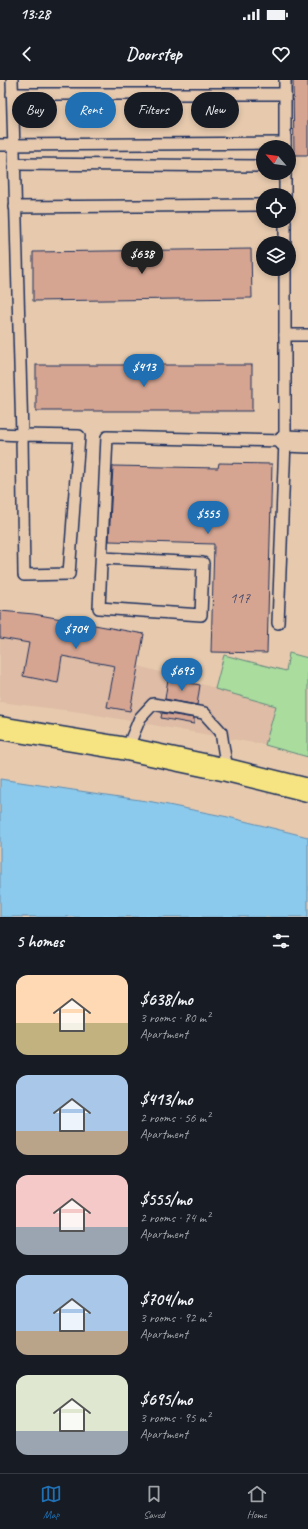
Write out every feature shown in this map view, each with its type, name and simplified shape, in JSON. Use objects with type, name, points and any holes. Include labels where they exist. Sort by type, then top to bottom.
[{"type":"main road","points":[[0,728],[127,749],[227,770],[308,790]]},
{"type":"street","points":[[285,441],[308,442]]},
{"type":"lane","points":[[12,80],[12,92]]},
{"type":"lane","points":[[285,80],[285,140]]},
{"type":"lane","points":[[57,94],[285,94]]},
{"type":"lane","points":[[0,434],[22,435],[79,436],[69,574],[24,574],[22,435],[13,128]]},
{"type":"lane","points":[[0,145],[256,145]]},
{"type":"lane","points":[[14,164],[256,166]]},
{"type":"lane","points":[[15,207],[256,205]]},
{"type":"lane","points":[[278,622],[285,441],[285,276]]},
{"type":"lane","points":[[285,335],[308,335]]},
{"type":"lane","points":[[102,558],[203,563],[201,615],[99,608],[107,437],[285,441]]},
{"type":"lane","points":[[127,749],[140,718],[153,704],[204,713],[221,732],[227,770]]},
{"type":"shaded area","points":[[0,611],[34,614],[144,634],[139,666],[277,706],[265,745],[80,712],[0,702]]},
{"type":"green space","points":[[289,653],[308,658],[308,757],[265,745],[276,706],[215,689],[224,655],[286,671]]},
{"type":"water","points":[[0,779],[153,802],[228,817],[308,837],[308,917],[0,917]]},
{"type":"building","points":[[293,80],[308,80],[308,155],[296,155],[296,140],[294,140]]},
{"type":"building","points":[[251,249],[252,298],[33,301],[33,252]]},
{"type":"building","points":[[36,365],[252,365],[252,411],[36,411]]},
{"type":"building","points":[[219,463],[272,464],[267,653],[211,652],[214,544],[109,541],[113,466],[218,468]]},
{"type":"building","points":[[0,611],[34,614],[144,634],[130,711],[107,707],[115,666],[62,656],[58,683],[23,676],[29,643],[0,638]]},
{"type":"building","points":[[168,679],[200,685],[197,705],[165,699]]},
{"type":"building","points":[[162,713],[194,718],[194,724],[161,718]]}]
